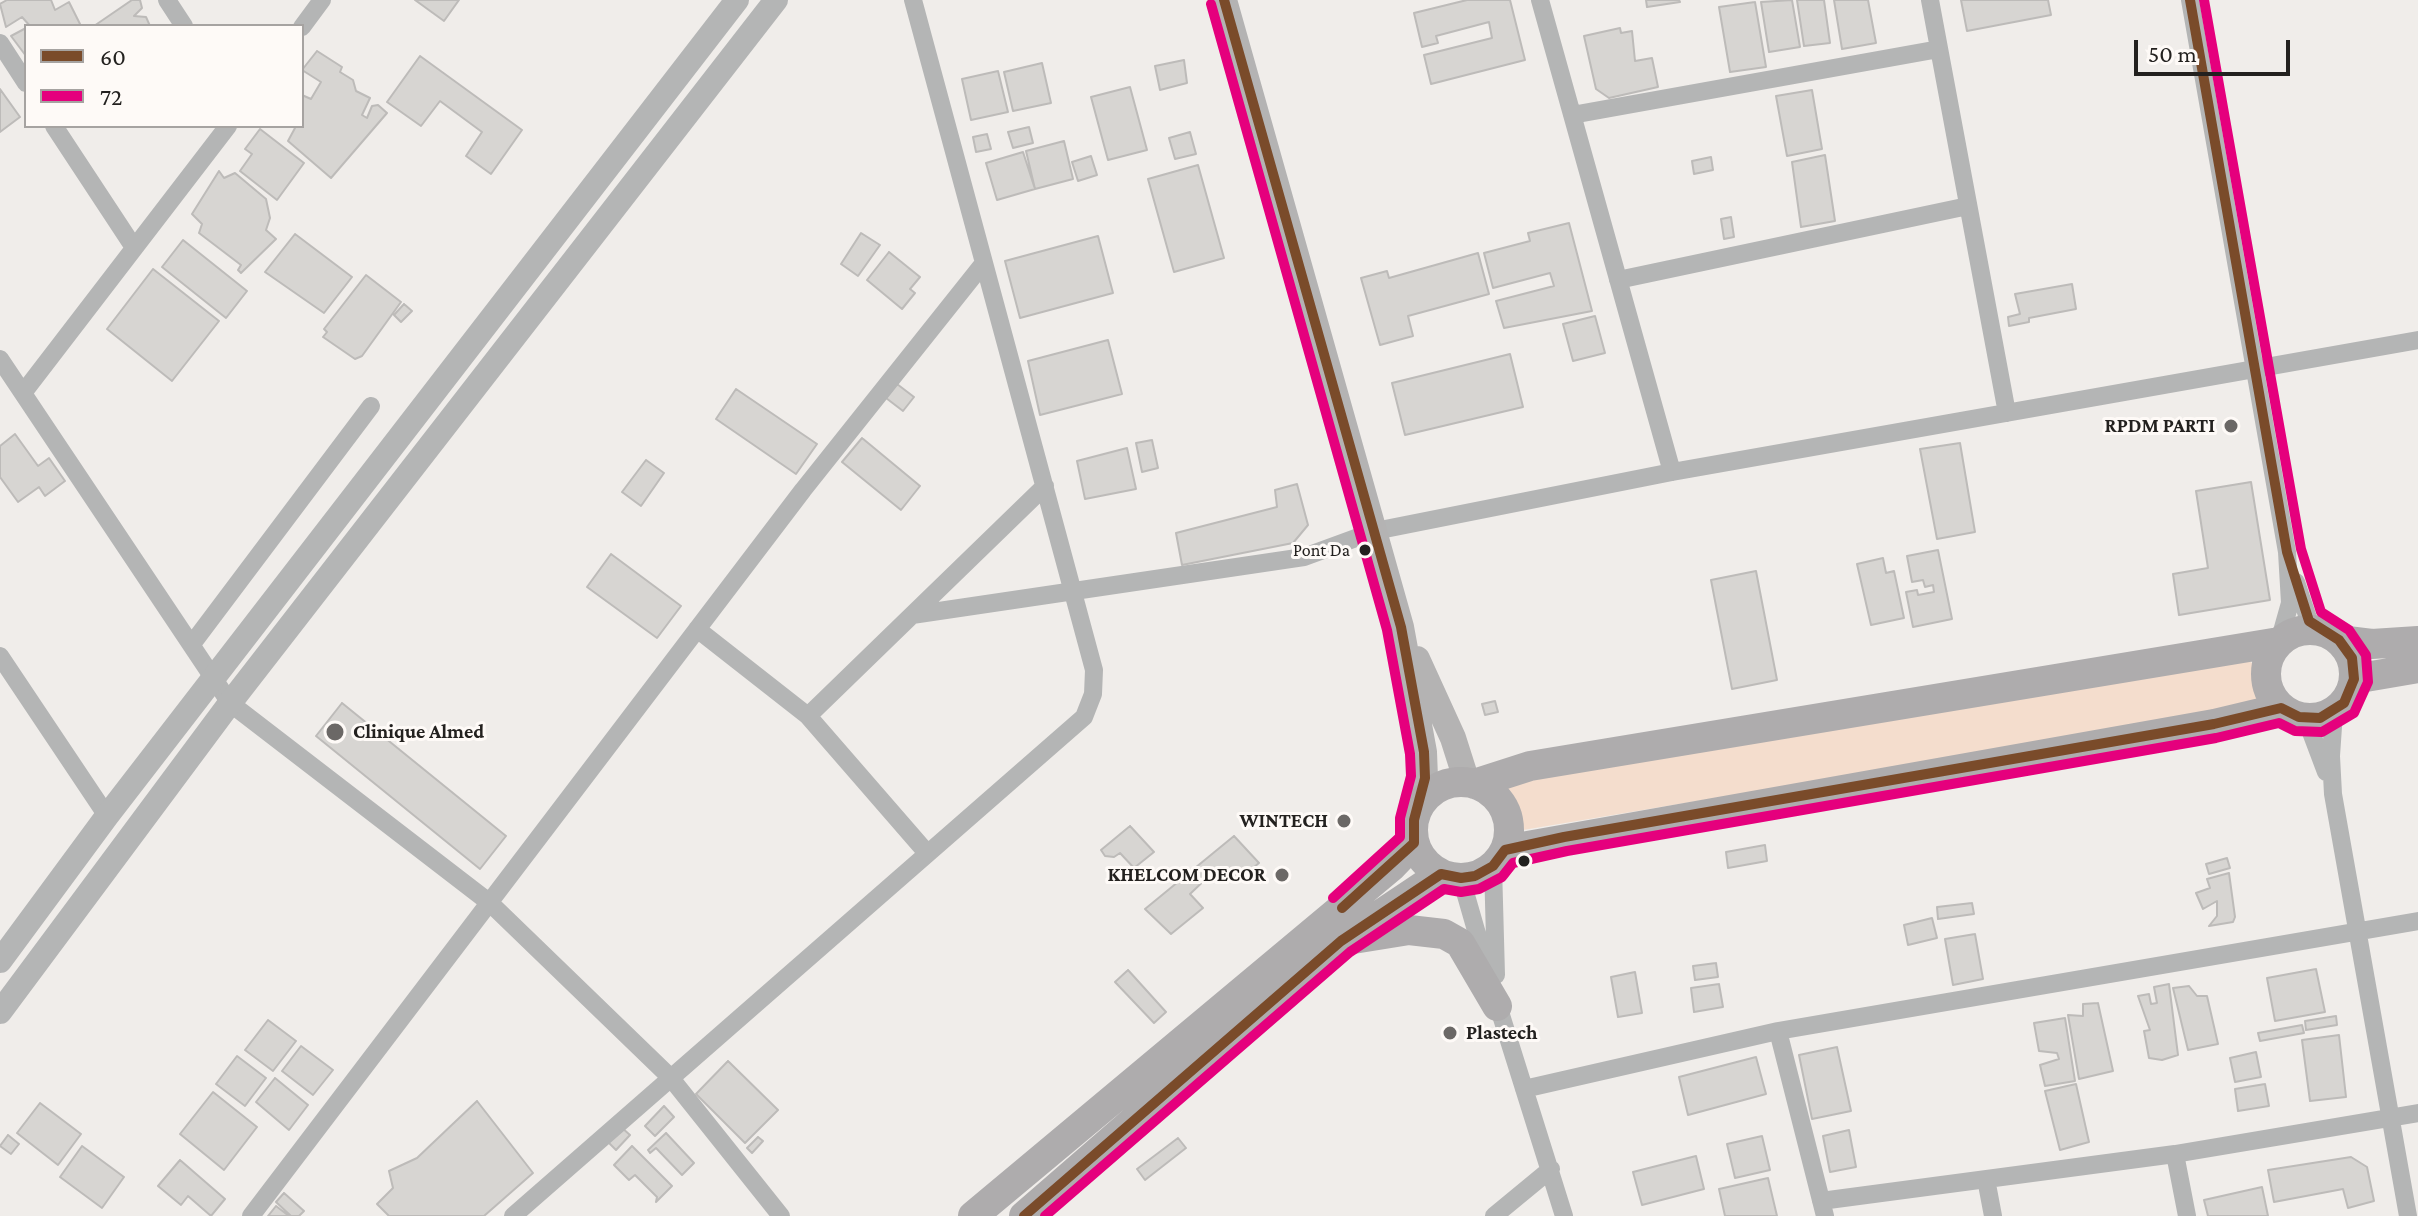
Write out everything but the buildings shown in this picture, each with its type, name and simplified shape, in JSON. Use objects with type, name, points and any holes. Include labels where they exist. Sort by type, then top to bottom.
[{"type":"main road","points":[[1224,0],[1401,627],[1424,752],[1425,778],[1417,810],[1414,843],[1427,864],[1451,876]]},
{"type":"main road","points":[[1024,1216],[1341,941],[1451,876],[1481,874],[1499,858],[1509,830],[1504,810],[1492,794],[1470,783],[1443,714],[1401,627]]},
{"type":"main road","points":[[1417,810],[1438,788],[1470,783],[1530,766],[2279,642],[2298,631],[2372,644],[2418,641]]},
{"type":"main road","points":[[1499,858],[2214,724],[2307,713],[2351,692],[2354,679],[2352,658],[2329,635]]},
{"type":"main road","points":[[2279,642],[2267,663],[2268,687],[2307,713]]},
{"type":"main road","points":[[2354,679],[2418,668]]},
{"type":"main road","points":[[973,1216],[1379,877],[1414,843]]},
{"type":"main road","points":[[1341,941],[1409,930],[1444,934],[1460,943],[1497,1006]]},
{"type":"street","points":[[167,0],[183,24]]},
{"type":"street","points":[[304,24],[322,0]]},
{"type":"street","points":[[0,960],[107,816],[737,0]]},
{"type":"street","points":[[0,1012],[230,703],[776,0]]},
{"type":"street","points":[[513,1216],[1084,717],[1093,694],[1094,670],[913,0]]},
{"type":"street","points":[[1540,0],[1672,472]]},
{"type":"street","points":[[1930,0],[2007,413]]},
{"type":"street","points":[[2190,0],[2287,552],[2290,603],[2279,642]]},
{"type":"street","points":[[0,43],[24,80]]},
{"type":"street","points":[[1572,115],[1939,49]]},
{"type":"street","points":[[55,128],[133,246]]},
{"type":"street","points":[[23,393],[226,128]]},
{"type":"street","points":[[1618,280],[1968,206]]},
{"type":"street","points":[[251,1216],[697,629],[983,264]]},
{"type":"street","points":[[912,615],[1304,557],[1375,531],[1672,472],[2418,340]]},
{"type":"street","points":[[0,359],[230,703],[490,903],[670,1077],[781,1216]]},
{"type":"street","points":[[192,644],[371,406]]},
{"type":"street","points":[[808,716],[1045,486]]},
{"type":"street","points":[[2287,552],[2309,621],[2329,635]]},
{"type":"street","points":[[697,629],[808,716],[927,853]]},
{"type":"street","points":[[0,656],[107,816]]},
{"type":"street","points":[[2307,713],[2333,794]]},
{"type":"street","points":[[2307,713],[2331,756],[2333,794],[2356,932],[2408,1216]]},
{"type":"street","points":[[1497,1006],[1499,858]]},
{"type":"street","points":[[1451,876],[1497,1006],[1564,1216]]},
{"type":"street","points":[[1524,1089],[1778,1031],[2418,921]]},
{"type":"street","points":[[1778,1031],[1823,1209],[1986,1179],[2175,1154],[2418,1113]]},
{"type":"street","points":[[2175,1154],[2187,1216]]},
{"type":"street","points":[[1494,1216],[1551,1169]]},
{"type":"street","points":[[1986,1179],[1993,1216]]},
{"type":"shaded area","points":[[2245,658],[2256,666],[2262,692],[2249,709],[1523,830],[1516,801],[1503,783]]},
{"type":"transit line","name":"60","points":[[1224,0],[1401,627],[1424,752],[1425,778],[1414,820],[1414,843],[1342,908]]},
{"type":"transit line","name":"60","points":[[1024,1216],[1341,941],[1441,874],[1461,878],[1475,876],[1493,866],[1505,850],[1564,837],[2214,724],[2281,708],[2299,717],[2320,718],[2344,703],[2354,679],[2352,658],[2339,640],[2309,621],[2287,552],[2190,0]]},
{"type":"transit line","name":"72","points":[[1045,1216],[1350,952],[1444,889],[1461,892],[1479,889],[1502,877],[1513,863],[1567,851],[2216,738],[2279,723],[2295,731],[2322,732],[2354,713],[2368,682],[2366,655],[2349,630],[2321,612],[2301,549],[2204,0]]},
{"type":"transit line","name":"72","points":[[1211,4],[1387,630],[1410,754],[1411,776],[1400,818],[1400,837],[1333,898]]},
{"type":"place","name":"RPDM PARTI","points":[[2231,426]]},
{"type":"place","name":"Pont Da","points":[[1365,550]]},
{"type":"place","name":"Clinique Almed","points":[[335,732]]},
{"type":"place","name":"WINTECH","points":[[1344,821]]},
{"type":"place","name":"KHELCOM DECOR","points":[[1282,875]]},
{"type":"place","name":"Plastech","points":[[1450,1033]]}]
